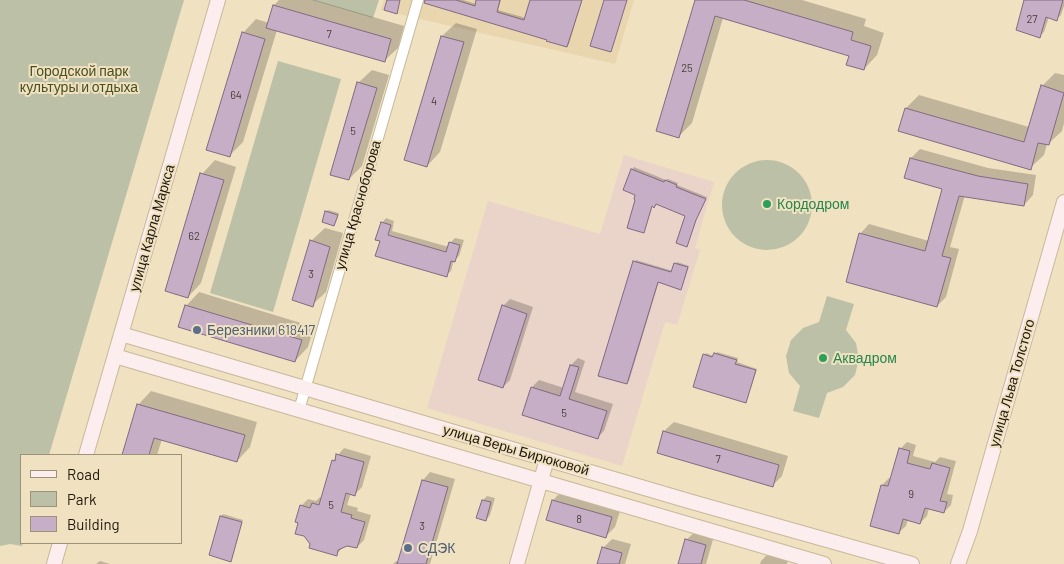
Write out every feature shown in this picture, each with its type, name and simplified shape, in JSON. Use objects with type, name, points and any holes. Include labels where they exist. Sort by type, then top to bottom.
[{"type":"street","name":"улица Карла Маркса","points":[[86,454],[218,0]]},
{"type":"street","name":"улица Красноборова","points":[[299,410],[418,0]]},
{"type":"street","name":"улица Льва Толстого","points":[[958,564],[970,531],[1064,202]]},
{"type":"street","name":"улица Веры Бирюковой","points":[[121,334],[692,502],[912,564]]},
{"type":"street","name":"улица Веры Бирюковой","points":[[115,356],[824,564]]},
{"type":"street","points":[[517,564],[547,459]]},
{"type":"street","points":[[685,524],[692,502]]},
{"type":"street","points":[[54,564],[60,544]]},
{"type":"shaded area","points":[[384,0],[634,0],[615,64],[381,10]]},
{"type":"shaded area","points":[[624,155],[714,182],[695,248],[700,250],[677,325],[665,322],[622,466],[427,408],[488,201],[600,234]]},
{"type":"green space","name":"Городской парк культуры и отдыха","points":[[0,0],[184,0],[49,454],[20,454],[20,544],[23,544],[22,546],[10,544],[0,546]]},
{"type":"green space","points":[[312,0],[379,0],[373,18]]},
{"type":"green space","points":[[278,61],[341,79],[273,312],[210,293]]},
{"type":"green space","name":"Кордодром","points":[[767,160],[784,163],[799,173],[809,188],[812,205],[809,222],[799,237],[784,247],[767,250],[750,247],[735,237],[725,222],[722,205],[725,188],[735,173],[750,163]]},
{"type":"green space","name":"Аквадром","points":[[827,296],[854,304],[846,330],[856,343],[859,359],[855,375],[843,387],[827,393],[819,418],[793,411],[800,386],[789,373],[786,356],[791,340],[803,328],[819,322]]},
{"type":"building","points":[[387,0],[400,0],[397,14],[384,10]]},
{"type":"building","points":[[425,0],[456,0],[475,6],[476,0],[500,0],[497,12],[524,20],[530,0],[582,0],[567,47],[424,3]]},
{"type":"building","points":[[604,0],[627,0],[611,52],[590,46]]},
{"type":"building","points":[[695,0],[744,0],[853,32],[851,40],[871,46],[864,70],[846,65],[849,56],[715,16],[679,138],[656,131]]},
{"type":"building","points":[[1024,0],[1063,0],[1057,21],[1046,17],[1040,38],[1016,30]]},
{"type":"building","points":[[273,5],[391,39],[385,62],[266,28]]},
{"type":"building","points":[[242,32],[265,39],[230,157],[206,150]]},
{"type":"building","points":[[441,36],[464,42],[427,167],[404,160]]},
{"type":"building","points":[[357,82],[377,88],[349,180],[330,175]]},
{"type":"building","points":[[1041,85],[1064,93],[1049,145],[1038,143],[1031,170],[898,131],[905,108],[1024,142]]},
{"type":"building","points":[[910,158],[978,176],[1028,184],[1024,206],[959,196],[942,256],[951,258],[937,307],[846,282],[859,233],[925,251],[942,189],[904,178]]},
{"type":"building","points":[[631,169],[664,182],[665,180],[677,185],[676,187],[706,199],[696,220],[687,247],[676,243],[685,216],[656,204],[654,208],[652,206],[644,233],[627,228],[635,195],[623,190]]},
{"type":"building","points":[[200,173],[224,180],[188,298],[165,291]]},
{"type":"building","points":[[325,211],[338,215],[334,226],[322,222]]},
{"type":"building","points":[[381,222],[391,225],[388,235],[446,252],[449,242],[460,245],[455,262],[451,261],[447,277],[375,256],[380,241],[375,240]]},
{"type":"building","points":[[310,240],[330,247],[313,307],[292,300]]},
{"type":"building","points":[[633,261],[671,272],[674,263],[688,267],[681,290],[658,282],[627,384],[598,376]]},
{"type":"building","points":[[185,305],[302,340],[295,362],[178,327]]},
{"type":"building","points":[[502,305],[527,314],[503,388],[478,380]]},
{"type":"building","points":[[714,353],[737,360],[735,364],[756,370],[746,403],[693,387],[703,354],[712,357]]},
{"type":"building","points":[[570,365],[579,367],[569,399],[607,411],[598,439],[522,415],[531,387],[560,396]]},
{"type":"building","points":[[137,404],[245,435],[237,462],[154,438],[149,454],[122,454]]},
{"type":"building","points":[[663,431],[779,465],[773,487],[657,453]]},
{"type":"building","points":[[899,448],[910,451],[907,463],[930,469],[932,463],[950,468],[940,501],[947,502],[944,513],[925,508],[920,524],[903,519],[899,534],[870,526],[881,485],[888,486]]},
{"type":"building","points":[[336,454],[364,462],[355,496],[346,493],[341,512],[352,515],[351,518],[365,522],[357,548],[347,546],[338,550],[337,556],[309,548],[310,544],[304,536],[295,534],[298,523],[295,522],[300,505],[310,508],[312,503],[319,505],[332,460],[335,461]]},
{"type":"building","points":[[422,480],[448,487],[426,564],[397,564]]},
{"type":"building","points":[[482,500],[491,502],[486,521],[476,518]]},
{"type":"building","points":[[552,500],[612,517],[606,538],[546,520]]},
{"type":"building","points":[[220,516],[242,522],[231,562],[209,555]]},
{"type":"building","points":[[685,539],[706,545],[701,564],[678,564]]},
{"type":"building","points":[[602,547],[622,553],[619,564],[597,564]]},
{"type":"place","name":"Кордодром","points":[[767,204]]},
{"type":"place","name":"Березники 618417","points":[[197,330]]},
{"type":"place","name":"Аквадром","points":[[823,358]]},
{"type":"place","name":"СДЭК","points":[[408,548]]}]
